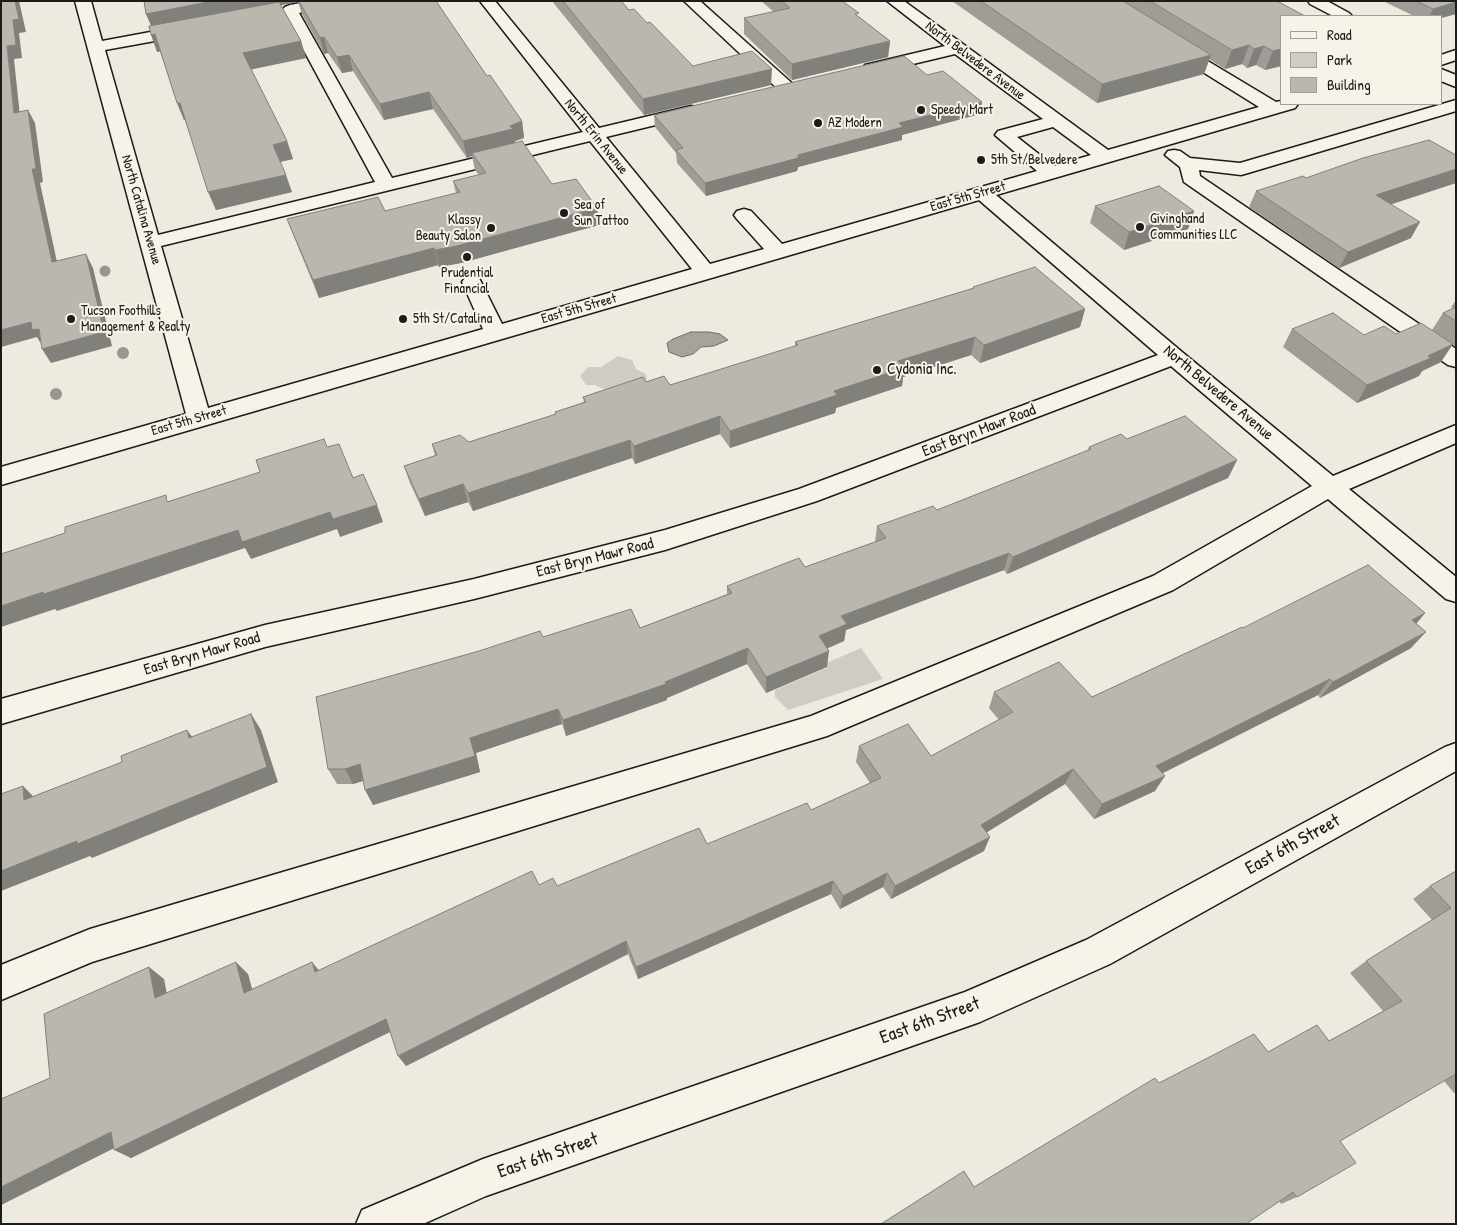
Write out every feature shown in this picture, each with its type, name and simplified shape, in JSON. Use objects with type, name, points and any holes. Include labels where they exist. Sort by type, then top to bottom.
[{"type":"street","name":"North Catalina Avenue","points":[[83,1],[200,418]]},
{"type":"street","points":[[270,14],[336,1]]},
{"type":"street","name":"North Erin Avenue","points":[[487,1],[706,273]]},
{"type":"street","points":[[691,1],[788,89]]},
{"type":"street","name":"North Belvedere Avenue","points":[[894,1],[1105,157]]},
{"type":"street","points":[[1315,1],[1342,15]]},
{"type":"street","points":[[290,10],[386,185]]},
{"type":"street","points":[[96,47],[202,27]]},
{"type":"street","points":[[1166,42],[1278,98]]},
{"type":"street","points":[[854,73],[958,48]]},
{"type":"street","points":[[1442,60],[1456,55]]},
{"type":"street","points":[[1442,75],[1456,82]]},
{"type":"street","points":[[770,93],[807,84]]},
{"type":"street","name":"East 5th Street","points":[[1,476],[1156,143],[1278,98]]},
{"type":"street","points":[[1156,143],[1188,163],[1241,169],[1456,105]]},
{"type":"street","points":[[150,243],[707,108]]},
{"type":"street","points":[[1051,173],[1004,135],[1056,121]]},
{"type":"street","points":[[1188,163],[1194,179],[1456,360]]},
{"type":"street","name":"North Belvedere Avenue","points":[[982,193],[1174,358],[1456,592]]},
{"type":"street","points":[[744,215],[778,252]]},
{"type":"street","points":[[472,282],[496,333]]},
{"type":"street","name":"East Bryn Mawr Road","points":[[1,712],[265,636],[474,589],[665,540],[808,495],[1174,358]]},
{"type":"street","points":[[1,983],[100,943],[816,727],[1163,583],[1330,487],[1456,434]]},
{"type":"street","name":"East 6th Street","points":[[376,1224],[483,1178],[967,1009],[1098,952],[1456,756]]},
{"type":"green space","points":[[618,356],[632,360],[636,369],[646,374],[647,380],[606,390],[595,385],[586,385],[580,376],[588,367],[601,367]]},
{"type":"green space","points":[[861,648],[883,679],[788,710],[775,697],[775,690],[827,668],[824,664]]},
{"type":"shaded area","points":[[691,332],[720,334],[728,340],[714,346],[701,347],[693,354],[682,357],[669,352],[667,343]]},
{"type":"building","points":[[1,1],[15,1],[19,19],[13,20],[16,45],[7,46],[14,113],[28,110],[36,169],[32,169],[52,262],[86,254],[104,332],[42,349],[39,329],[32,330],[31,322],[1,330]]},
{"type":"building","points":[[144,1],[213,1],[146,14]]},
{"type":"building","points":[[299,1],[436,1],[487,76],[490,75],[522,121],[510,126],[513,129],[463,141],[429,92],[380,104],[349,55],[337,57],[324,37],[320,38]]},
{"type":"building","points":[[563,1],[621,1],[629,10],[634,9],[647,23],[650,22],[693,66],[752,51],[772,69],[643,99]]},
{"type":"building","points":[[782,1],[842,1],[859,13],[855,14],[890,41],[792,64],[744,18],[790,8]]},
{"type":"building","points":[[981,1],[1123,1],[1211,55],[1102,84]]},
{"type":"building","points":[[1150,1],[1277,1],[1303,15],[1280,15],[1280,49],[1273,51],[1264,46],[1254,49],[1249,45],[1232,50]]},
{"type":"building","points":[[1416,1],[1456,1],[1456,2],[1433,9]]},
{"type":"building","points":[[279,2],[301,41],[243,53],[287,141],[273,145],[286,175],[208,192],[180,103],[177,103],[155,34],[151,35],[149,26]]},
{"type":"building","points":[[904,56],[927,75],[943,71],[982,102],[899,123],[903,127],[798,155],[798,158],[705,183],[676,150],[683,148],[654,115]]},
{"type":"building","points":[[1429,140],[1456,155],[1456,169],[1376,195],[1420,222],[1348,252],[1256,191],[1303,176],[1306,178],[1363,158]]},
{"type":"building","points":[[522,141],[552,184],[576,179],[597,208],[457,246],[435,250],[434,248],[313,280],[287,219],[378,197],[385,211],[460,192],[453,181],[486,173],[472,153]]},
{"type":"building","points":[[1159,186],[1194,211],[1129,232],[1095,206]]},
{"type":"building","points":[[1035,267],[1085,309],[984,345],[975,337],[898,361],[904,368],[834,391],[837,395],[730,431],[720,416],[634,446],[630,440],[468,493],[463,484],[419,499],[404,466],[437,455],[432,444],[460,435],[469,442],[556,414],[555,412],[586,402],[583,397],[643,377],[646,382],[664,376],[670,385],[798,345],[795,342],[974,288]]},
{"type":"building","points":[[1456,307],[1456,321],[1443,313]]},
{"type":"building","points":[[1333,313],[1364,335],[1384,326],[1396,334],[1421,323],[1453,344],[1428,356],[1431,358],[1367,385],[1292,329]]},
{"type":"building","points":[[1185,416],[1237,460],[1013,557],[1009,553],[841,616],[847,624],[819,636],[829,651],[766,677],[748,648],[665,682],[666,684],[563,720],[558,709],[470,738],[475,756],[365,790],[360,764],[345,769],[328,769],[316,697],[479,651],[540,631],[543,637],[631,609],[640,628],[732,593],[727,586],[799,558],[805,567],[886,538],[877,526],[933,506],[937,510],[1091,449],[1089,447],[1121,434],[1127,439]]},
{"type":"building","points":[[324,439],[327,447],[339,444],[353,478],[363,474],[377,505],[333,519],[330,512],[242,542],[238,530],[44,594],[43,592],[1,606],[1,554],[65,533],[65,527],[166,495],[167,502],[260,472],[256,460]]},
{"type":"building","points":[[1368,565],[1425,613],[1412,620],[1426,632],[1333,682],[1330,679],[1156,766],[1165,776],[1102,804],[1073,769],[981,825],[990,837],[895,886],[887,873],[843,896],[833,881],[636,967],[626,941],[398,1056],[386,1019],[114,1150],[111,1132],[1,1187],[1,1099],[50,1078],[44,1014],[149,967],[155,998],[236,962],[244,993],[312,962],[315,972],[532,871],[539,885],[553,878],[557,886],[699,828],[707,844],[807,803],[811,810],[881,778],[859,746],[908,724],[931,756],[1013,712],[994,692],[1059,662],[1092,697],[1243,628]]},
{"type":"building","points":[[251,714],[267,767],[77,844],[77,841],[1,871],[1,794],[23,786],[24,800],[122,762],[121,756],[187,730],[189,738]]},
{"type":"building","points":[[1456,871],[1456,1074],[1340,1141],[1356,1163],[1297,1197],[1293,1192],[1246,1224],[881,1224],[964,1171],[974,1187],[1155,1078],[1159,1083],[1254,1034],[1268,1052],[1317,1025],[1329,1041],[1402,1001],[1366,961],[1451,908],[1430,886]]},
{"type":"place","name":"Speedy Mart","points":[[921,110]]},
{"type":"place","name":"AZ Modern","points":[[818,123]]},
{"type":"place","name":"5th St/Belvedere","points":[[981,160]]},
{"type":"place","name":"Sea of Sun Tattoo","points":[[564,213]]},
{"type":"place","name":"Givinghand Communities LLC","points":[[1140,227]]},
{"type":"place","name":"Klassy Beauty Salon","points":[[491,228]]},
{"type":"place","name":"Prudential Financial","points":[[467,257]]},
{"type":"place","name":"Tucson Foothills Management & Realty","points":[[71,319]]},
{"type":"place","name":"5th St/Catalina","points":[[403,319]]},
{"type":"place","name":"Cydonia Inc.","points":[[877,370]]}]
